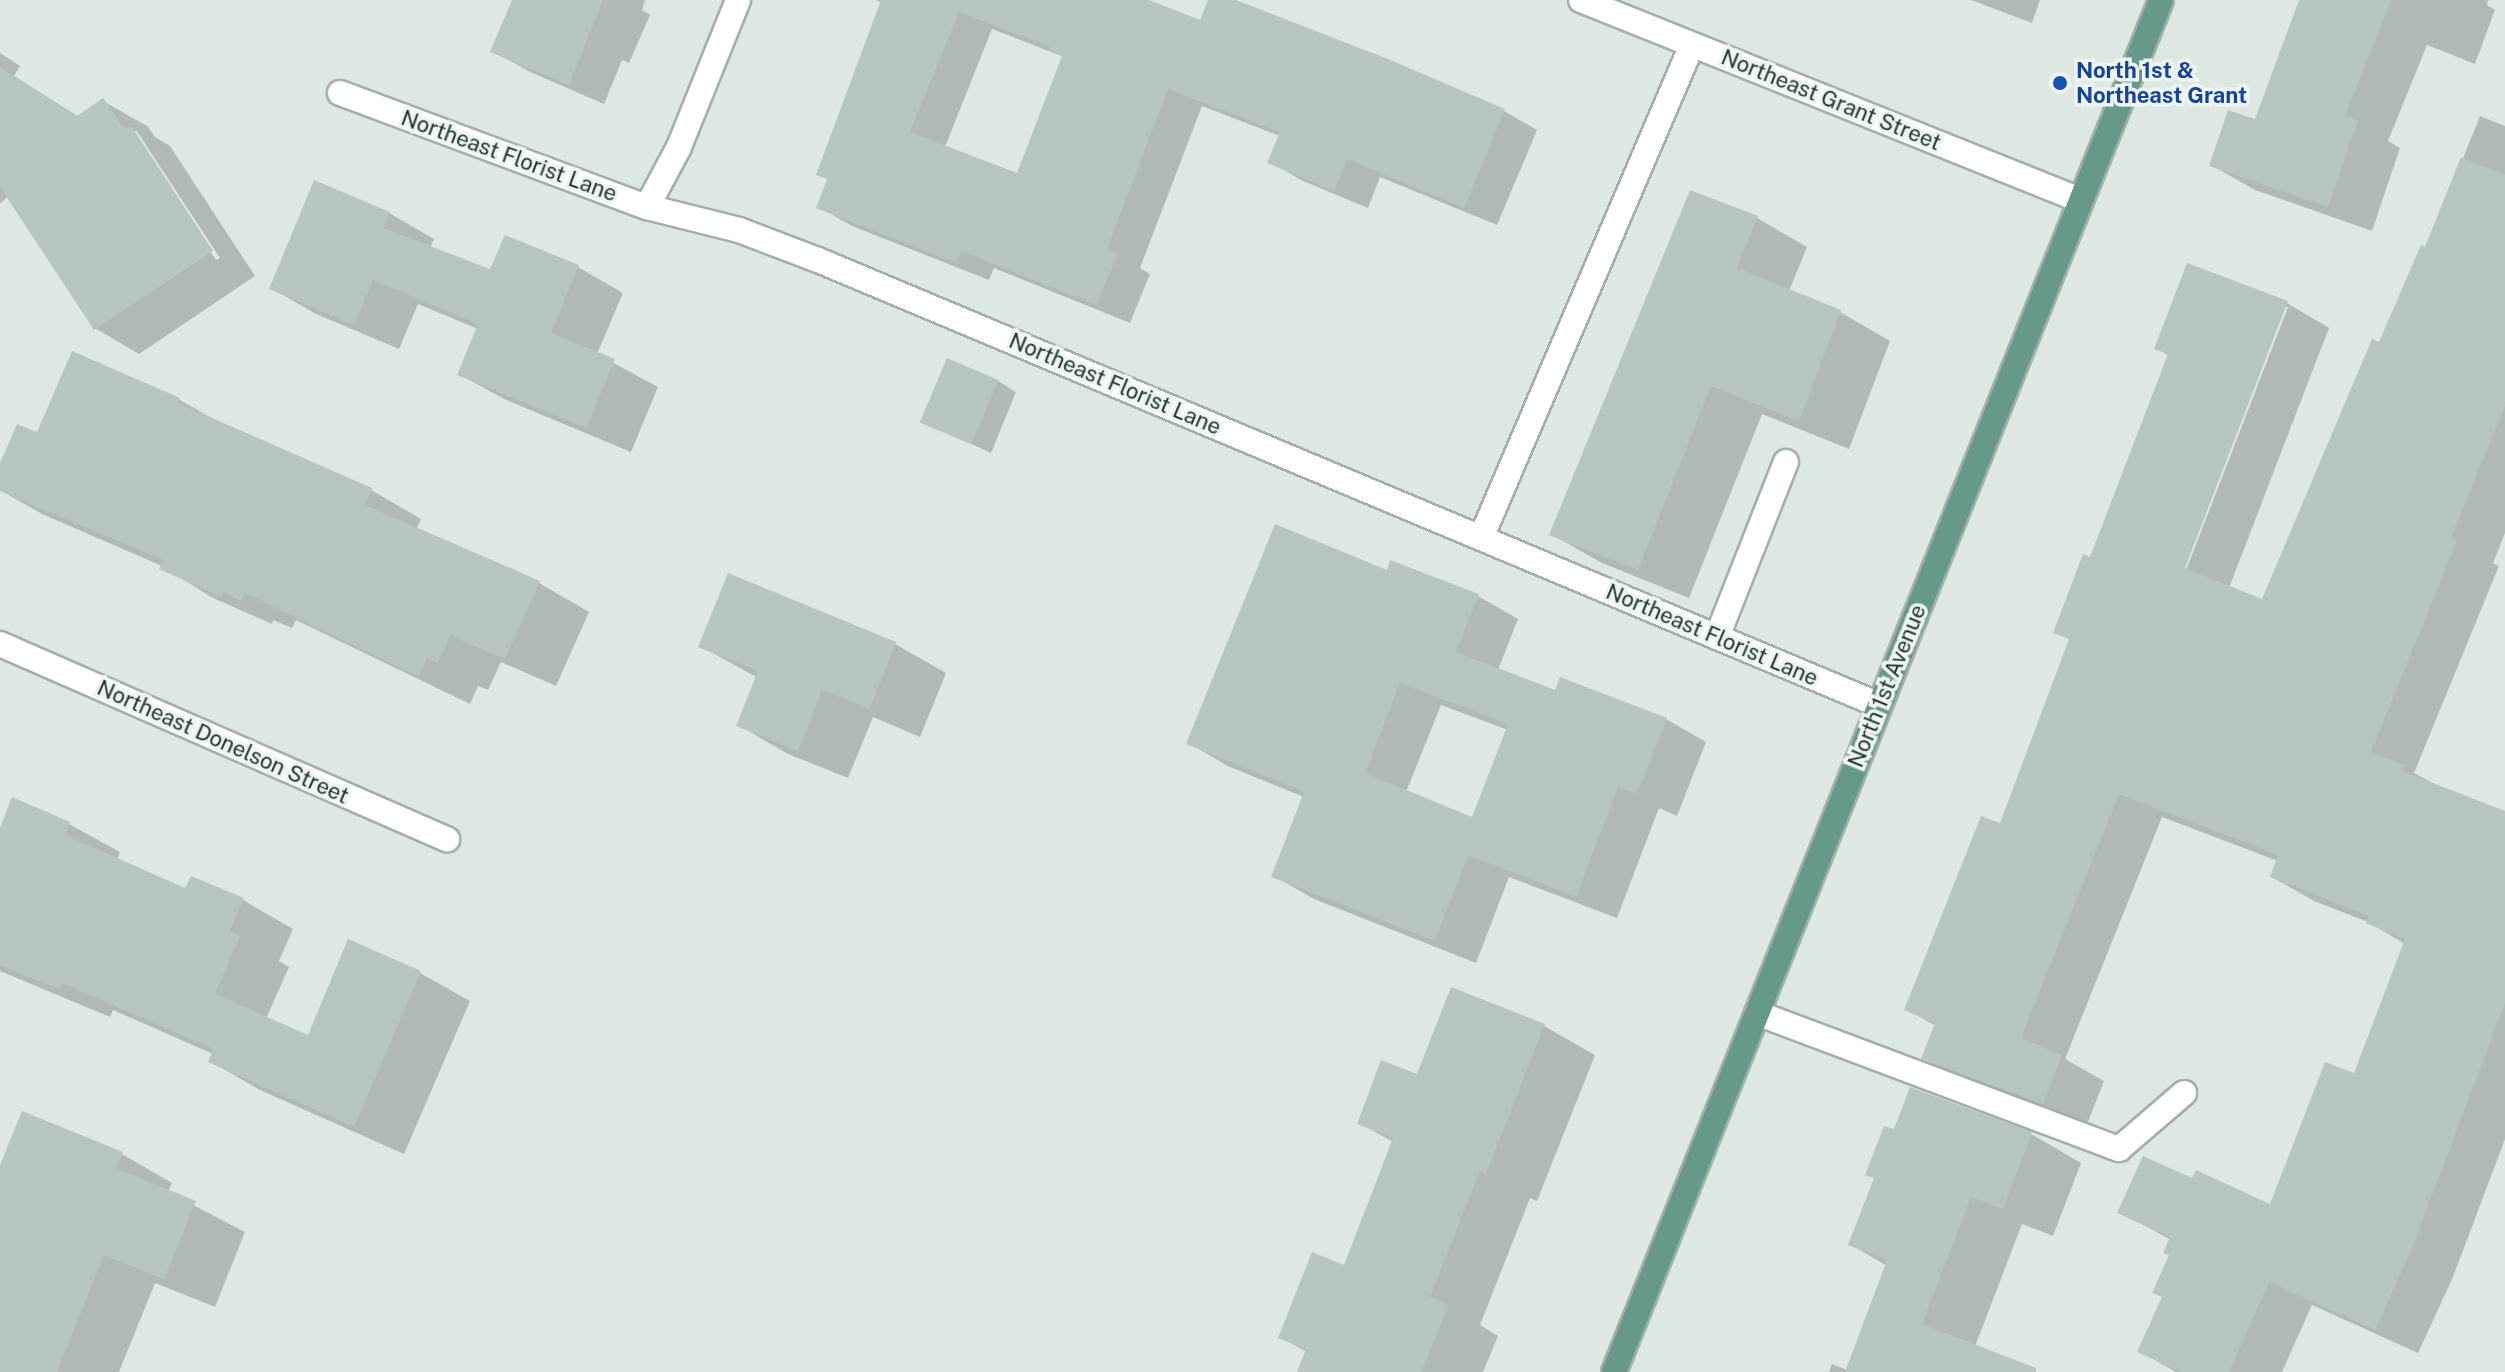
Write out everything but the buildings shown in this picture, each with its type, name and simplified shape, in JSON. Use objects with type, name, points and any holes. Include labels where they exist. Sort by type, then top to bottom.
[{"type":"main road","name":"North 1st Avenue","points":[[1614,1372],[2161,0]]},
{"type":"street","points":[[647,207],[679,147],[738,0]]},
{"type":"street","name":"Northeast Grant Street","points":[[1581,0],[2080,200]]},
{"type":"street","points":[[1481,538],[1692,45]]},
{"type":"street","name":"Northeast Florist Lane","points":[[340,93],[647,207],[739,230],[818,260],[1879,705]]},
{"type":"street","points":[[1717,637],[1786,462]]},
{"type":"street","name":"Northeast Donelson Street","points":[[0,644],[447,839]]},
{"type":"street","points":[[1757,1013],[2119,1149],[2184,1093]]},
{"type":"place","name":"North 1st & Northeast Grant","points":[[2060,83]]}]
